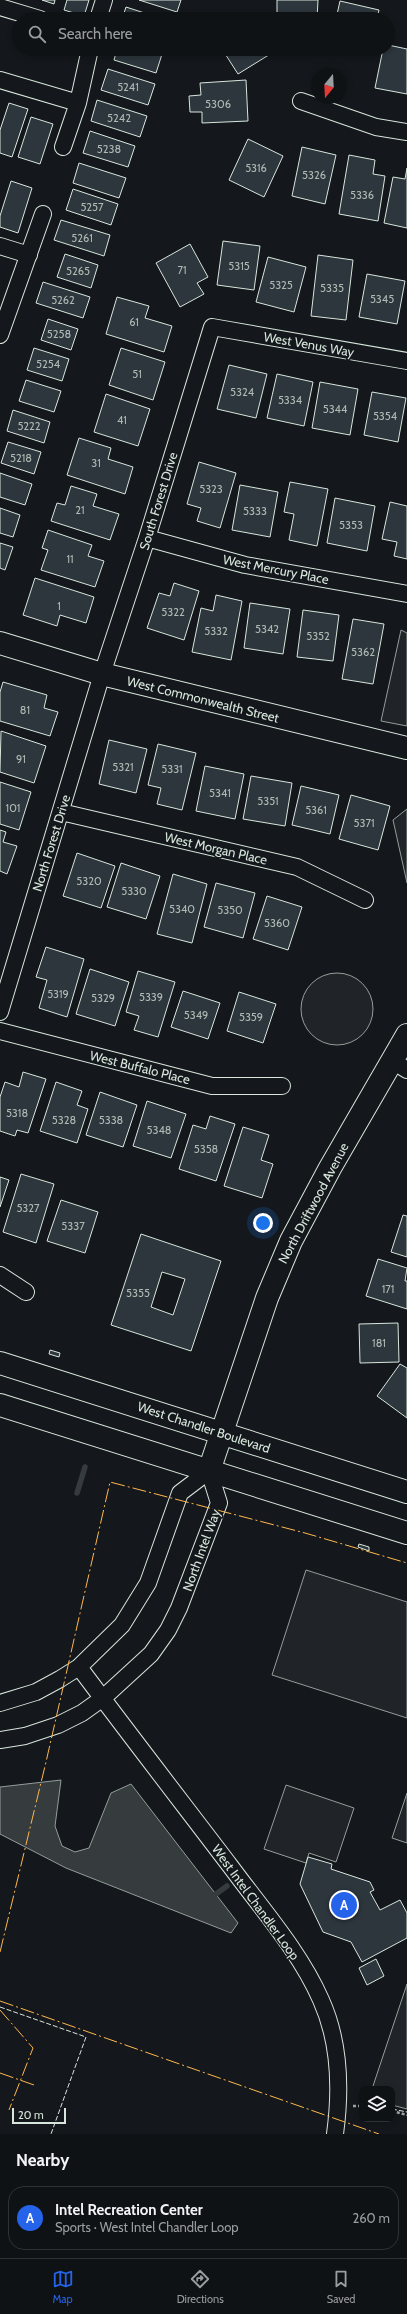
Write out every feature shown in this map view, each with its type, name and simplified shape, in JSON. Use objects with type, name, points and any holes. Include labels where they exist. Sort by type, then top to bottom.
[{"type":"street","points":[[100,12],[104,0]]},
{"type":"street","points":[[0,7],[17,12]]},
{"type":"street","points":[[63,147],[78,103],[88,56]]},
{"type":"street","points":[[0,80],[78,103]]},
{"type":"street","points":[[301,102],[376,127],[407,132]]},
{"type":"street","points":[[2,325],[43,214]]},
{"type":"street","points":[[0,246],[29,255]]},
{"type":"street","name":"West Venus Way","points":[[212,327],[407,361]]},
{"type":"street","name":"South Forest Drive","points":[[102,674],[147,538],[212,327]]},
{"type":"street","name":"West Mercury Place","points":[[147,538],[244,565],[407,594]]},
{"type":"street","name":"West Commonwealth Street","points":[[0,643],[102,674],[407,748]]},
{"type":"street","name":"North Forest Drive","points":[[0,1012],[102,674]]},
{"type":"street","name":"West Morgan Place","points":[[61,812],[297,867],[365,900]]},
{"type":"street","name":"West Buffalo Place","points":[[0,1031],[212,1086],[282,1086]]},
{"type":"street","name":"North Driftwood Avenue","points":[[209,1471],[267,1298],[291,1240],[330,1168],[400,1066],[407,1036]]},
{"type":"street","points":[[0,1275],[26,1292]]},
{"type":"street","name":"West Chandler Boulevard","points":[[0,1363],[407,1492]]},
{"type":"street","points":[[0,1405],[407,1533]]},
{"type":"street","points":[[0,1703],[36,1692],[79,1666],[122,1625],[136,1606],[148,1583],[180,1493],[209,1471]]},
{"type":"street","name":"North Intel Way","points":[[103,1698],[151,1654],[168,1630],[179,1608],[219,1503],[209,1471]]},
{"type":"street","name":"West Intel Chandler Loop","points":[[79,1666],[259,1904],[308,1976],[321,2000],[336,2055],[339,2106],[335,2134]]},
{"type":"street","points":[[0,1740],[25,1736],[58,1725],[82,1713],[103,1698]]},
{"type":"path","points":[[395,2112],[407,2115]]},
{"type":"shaded area","points":[[401,630],[407,633],[407,726],[381,721]]},
{"type":"shaded area","points":[[407,809],[407,883],[393,820]]},
{"type":"shaded area","points":[[337,973],[351,976],[363,983],[370,995],[373,1009],[370,1023],[363,1035],[351,1042],[337,1045],[323,1042],[311,1035],[304,1023],[301,1009],[304,995],[311,983],[323,976]]},
{"type":"shaded area","points":[[306,1570],[407,1602],[407,1718],[272,1675]]},
{"type":"shaded area","points":[[61,1780],[55,1826],[62,1846],[75,1852],[89,1848],[111,1793],[131,1784],[238,1923],[231,1933],[66,1868],[0,1834],[0,1787]]},
{"type":"shaded area","points":[[286,1785],[354,1808],[336,1862],[309,1853],[306,1863],[264,1849]]},
{"type":"shaded area","points":[[407,1793],[407,1843],[392,1838]]},
{"type":"shaded area","points":[[407,1984],[407,2109],[395,2106],[395,2086],[373,2086]]},
{"type":"building","points":[[42,0],[55,0],[54,4]]},
{"type":"building","points":[[67,0],[89,0],[85,12],[71,12],[64,10]]},
{"type":"building","points":[[139,0],[181,0],[177,12]]},
{"type":"building","points":[[277,0],[318,0],[317,12],[277,12]]},
{"type":"building","points":[[340,1],[379,10],[379,12],[338,12]]},
{"type":"building","points":[[126,7],[141,12],[124,12]]},
{"type":"building","points":[[395,46],[407,49],[407,94],[375,88],[382,56],[395,56]]},
{"type":"building","points":[[115,56],[161,56],[156,73],[114,60]]},
{"type":"building","points":[[226,56],[267,56],[238,74]]},
{"type":"building","points":[[108,69],[155,84],[148,105],[101,90]]},
{"type":"building","points":[[246,80],[248,121],[202,123],[202,112],[190,112],[189,96],[201,95],[200,83]]},
{"type":"building","points":[[97,100],[147,116],[140,137],[91,121]]},
{"type":"building","points":[[9,103],[28,109],[12,157],[0,153],[0,130]]},
{"type":"building","points":[[31,117],[53,124],[40,164],[18,157]]},
{"type":"building","points":[[90,131],[135,146],[128,167],[83,153]]},
{"type":"building","points":[[248,139],[283,156],[264,197],[229,180]]},
{"type":"building","points":[[302,147],[336,155],[325,204],[292,196]]},
{"type":"building","points":[[349,155],[375,160],[373,174],[385,176],[378,221],[339,214]]},
{"type":"building","points":[[79,163],[126,178],[119,198],[73,183]]},
{"type":"building","points":[[407,168],[407,228],[384,223],[393,177],[405,179]]},
{"type":"building","points":[[11,181],[32,188],[18,233],[0,227],[0,216]]},
{"type":"building","points":[[73,189],[118,204],[111,225],[66,210]]},
{"type":"building","points":[[61,220],[110,235],[104,256],[54,240]]},
{"type":"building","points":[[223,241],[260,246],[254,290],[217,285]]},
{"type":"building","points":[[190,244],[208,277],[197,283],[204,294],[180,307],[156,263]]},
{"type":"building","points":[[65,254],[98,265],[91,288],[57,277]]},
{"type":"building","points":[[318,255],[353,260],[346,320],[311,316]]},
{"type":"building","points":[[268,257],[306,267],[294,312],[256,302]]},
{"type":"building","points":[[367,274],[405,281],[397,324],[359,317]]},
{"type":"building","points":[[43,282],[90,297],[83,318],[36,303]]},
{"type":"building","points":[[117,297],[149,306],[145,318],[172,326],[164,352],[106,334]]},
{"type":"building","points":[[48,319],[78,329],[71,350],[41,340]]},
{"type":"building","points":[[34,348],[69,359],[62,381],[27,370]]},
{"type":"building","points":[[121,348],[165,362],[153,400],[109,385]]},
{"type":"building","points":[[229,365],[267,374],[256,418],[217,409]]},
{"type":"building","points":[[277,374],[313,382],[304,426],[267,418]]},
{"type":"building","points":[[26,380],[61,391],[54,412],[19,401]]},
{"type":"building","points":[[320,382],[358,389],[350,435],[312,428]]},
{"type":"building","points":[[372,392],[406,398],[398,442],[364,435]]},
{"type":"building","points":[[106,394],[150,409],[138,446],[94,432]]},
{"type":"building","points":[[13,410],[50,422],[44,443],[7,431]]},
{"type":"building","points":[[79,438],[111,448],[108,459],[133,467],[125,494],[67,475]]},
{"type":"building","points":[[8,442],[41,452],[34,474],[1,463]]},
{"type":"building","points":[[199,462],[236,473],[220,528],[197,521],[201,508],[187,504]]},
{"type":"building","points":[[0,473],[32,484],[25,505],[0,497]]},
{"type":"building","points":[[290,482],[328,489],[317,546],[289,540],[294,514],[284,512]]},
{"type":"building","points":[[240,485],[278,492],[270,537],[232,530]]},
{"type":"building","points":[[71,486],[97,494],[93,506],[119,514],[110,540],[51,521],[57,503],[65,505]]},
{"type":"building","points":[[335,498],[375,506],[367,551],[327,543]]},
{"type":"building","points":[[390,502],[407,506],[407,559],[394,556],[397,542],[382,539]]},
{"type":"building","points":[[0,508],[20,515],[13,537],[0,533]]},
{"type":"building","points":[[48,530],[92,545],[88,556],[104,561],[95,587],[41,570],[48,550],[42,548]]},
{"type":"building","points":[[0,543],[13,547],[5,570],[0,568]]},
{"type":"building","points":[[35,578],[94,597],[86,623],[60,615],[57,626],[23,615]]},
{"type":"building","points":[[174,583],[199,591],[184,640],[147,628],[159,593],[170,596]]},
{"type":"building","points":[[216,595],[242,601],[231,660],[192,652],[201,608],[213,611]]},
{"type":"building","points":[[250,603],[290,609],[283,654],[244,648]]},
{"type":"building","points":[[303,610],[339,615],[333,661],[297,657]]},
{"type":"building","points":[[353,619],[384,624],[373,684],[342,679]]},
{"type":"building","points":[[3,682],[47,695],[44,708],[58,712],[50,736],[0,721],[0,692]]},
{"type":"building","points":[[1,731],[46,746],[34,783],[0,772]]},
{"type":"building","points":[[109,740],[147,749],[136,793],[99,784]]},
{"type":"building","points":[[158,744],[196,753],[182,810],[157,804],[161,788],[148,785]]},
{"type":"building","points":[[205,766],[244,774],[235,819],[196,811]]},
{"type":"building","points":[[251,776],[292,783],[285,826],[243,819]]},
{"type":"building","points":[[0,782],[31,792],[19,830],[0,824]]},
{"type":"building","points":[[301,786],[339,795],[330,834],[292,825]]},
{"type":"building","points":[[351,795],[390,806],[378,850],[339,839]]},
{"type":"building","points":[[0,830],[6,832],[3,842],[17,846],[7,874],[0,871]]},
{"type":"building","points":[[77,853],[115,866],[101,908],[63,896]]},
{"type":"building","points":[[121,863],[160,876],[146,919],[107,907]]},
{"type":"building","points":[[173,874],[207,884],[192,943],[157,934]]},
{"type":"building","points":[[216,883],[255,893],[243,938],[204,927]]},
{"type":"building","points":[[267,896],[302,907],[288,950],[253,939]]},
{"type":"building","points":[[46,947],[84,959],[67,1017],[39,1008],[47,980],[36,977]]},
{"type":"building","points":[[90,969],[129,982],[115,1026],[76,1014]]},
{"type":"building","points":[[138,971],[175,982],[158,1037],[134,1030],[139,1016],[126,1012]]},
{"type":"building","points":[[183,991],[220,1003],[208,1039],[171,1027]]},
{"type":"building","points":[[239,992],[276,1004],[263,1043],[227,1031]]},
{"type":"building","points":[[23,1072],[46,1079],[28,1133],[17,1130],[15,1136],[0,1131],[0,1097],[5,1082],[19,1087]]},
{"type":"building","points":[[56,1082],[82,1091],[77,1105],[88,1109],[77,1143],[40,1131]]},
{"type":"building","points":[[100,1092],[137,1105],[123,1147],[86,1135]]},
{"type":"building","points":[[147,1101],[186,1114],[171,1158],[133,1146]]},
{"type":"building","points":[[210,1116],[235,1124],[216,1181],[179,1169],[193,1125],[206,1129]]},
{"type":"building","points":[[243,1127],[269,1135],[261,1160],[273,1164],[262,1198],[224,1186]]},
{"type":"building","points":[[21,1174],[54,1184],[36,1243],[3,1232]]},
{"type":"building","points":[[0,1177],[9,1180],[0,1207]]},
{"type":"building","points":[[61,1200],[98,1212],[85,1253],[47,1241]]},
{"type":"building","points":[[403,1215],[407,1216],[407,1257],[391,1252]]},
{"type":"building","points":[[141,1234],[221,1261],[191,1351],[111,1325]],"holes":[[[162,1272],[185,1279],[173,1315],[151,1307]]]},
{"type":"building","points":[[378,1259],[407,1268],[405,1281],[407,1281],[407,1309],[366,1296]]},
{"type":"building","points":[[398,1323],[399,1362],[360,1363],[359,1324]]},
{"type":"building","points":[[50,1350],[60,1353],[59,1357],[49,1354]]},
{"type":"building","points":[[400,1364],[407,1368],[407,1418],[377,1396]]},
{"type":"building","points":[[359,1544],[369,1547],[369,1551],[358,1547]]},
{"type":"building","points":[[308,1857],[332,1864],[331,1869],[370,1882],[374,1890],[370,1892],[380,1910],[400,1900],[407,1913],[407,1938],[362,1962],[351,1942],[323,1932],[300,1884]]},
{"type":"building","points":[[376,1959],[384,1976],[367,1985],[359,1968]]},
{"type":"waterway","points":[[77,1493],[85,1467]]},
{"type":"waterway","points":[[216,1894],[227,1886]]},
{"type":"fence","points":[[0,2007],[86,2037],[51,2134]]},
{"type":"fence","points":[[395,2110],[407,2112]]},
{"type":"power","points":[[0,1952],[46,1762],[110,1482],[305,1533],[407,1563]]},
{"type":"power","points":[[0,2001],[379,2134]]},
{"type":"power","points":[[0,2010],[33,2048],[9,2110]]},
{"type":"power","points":[[0,2073],[34,2085]]},
{"type":"place","name":"Intel Recreation Center","points":[[344,1905]]}]
